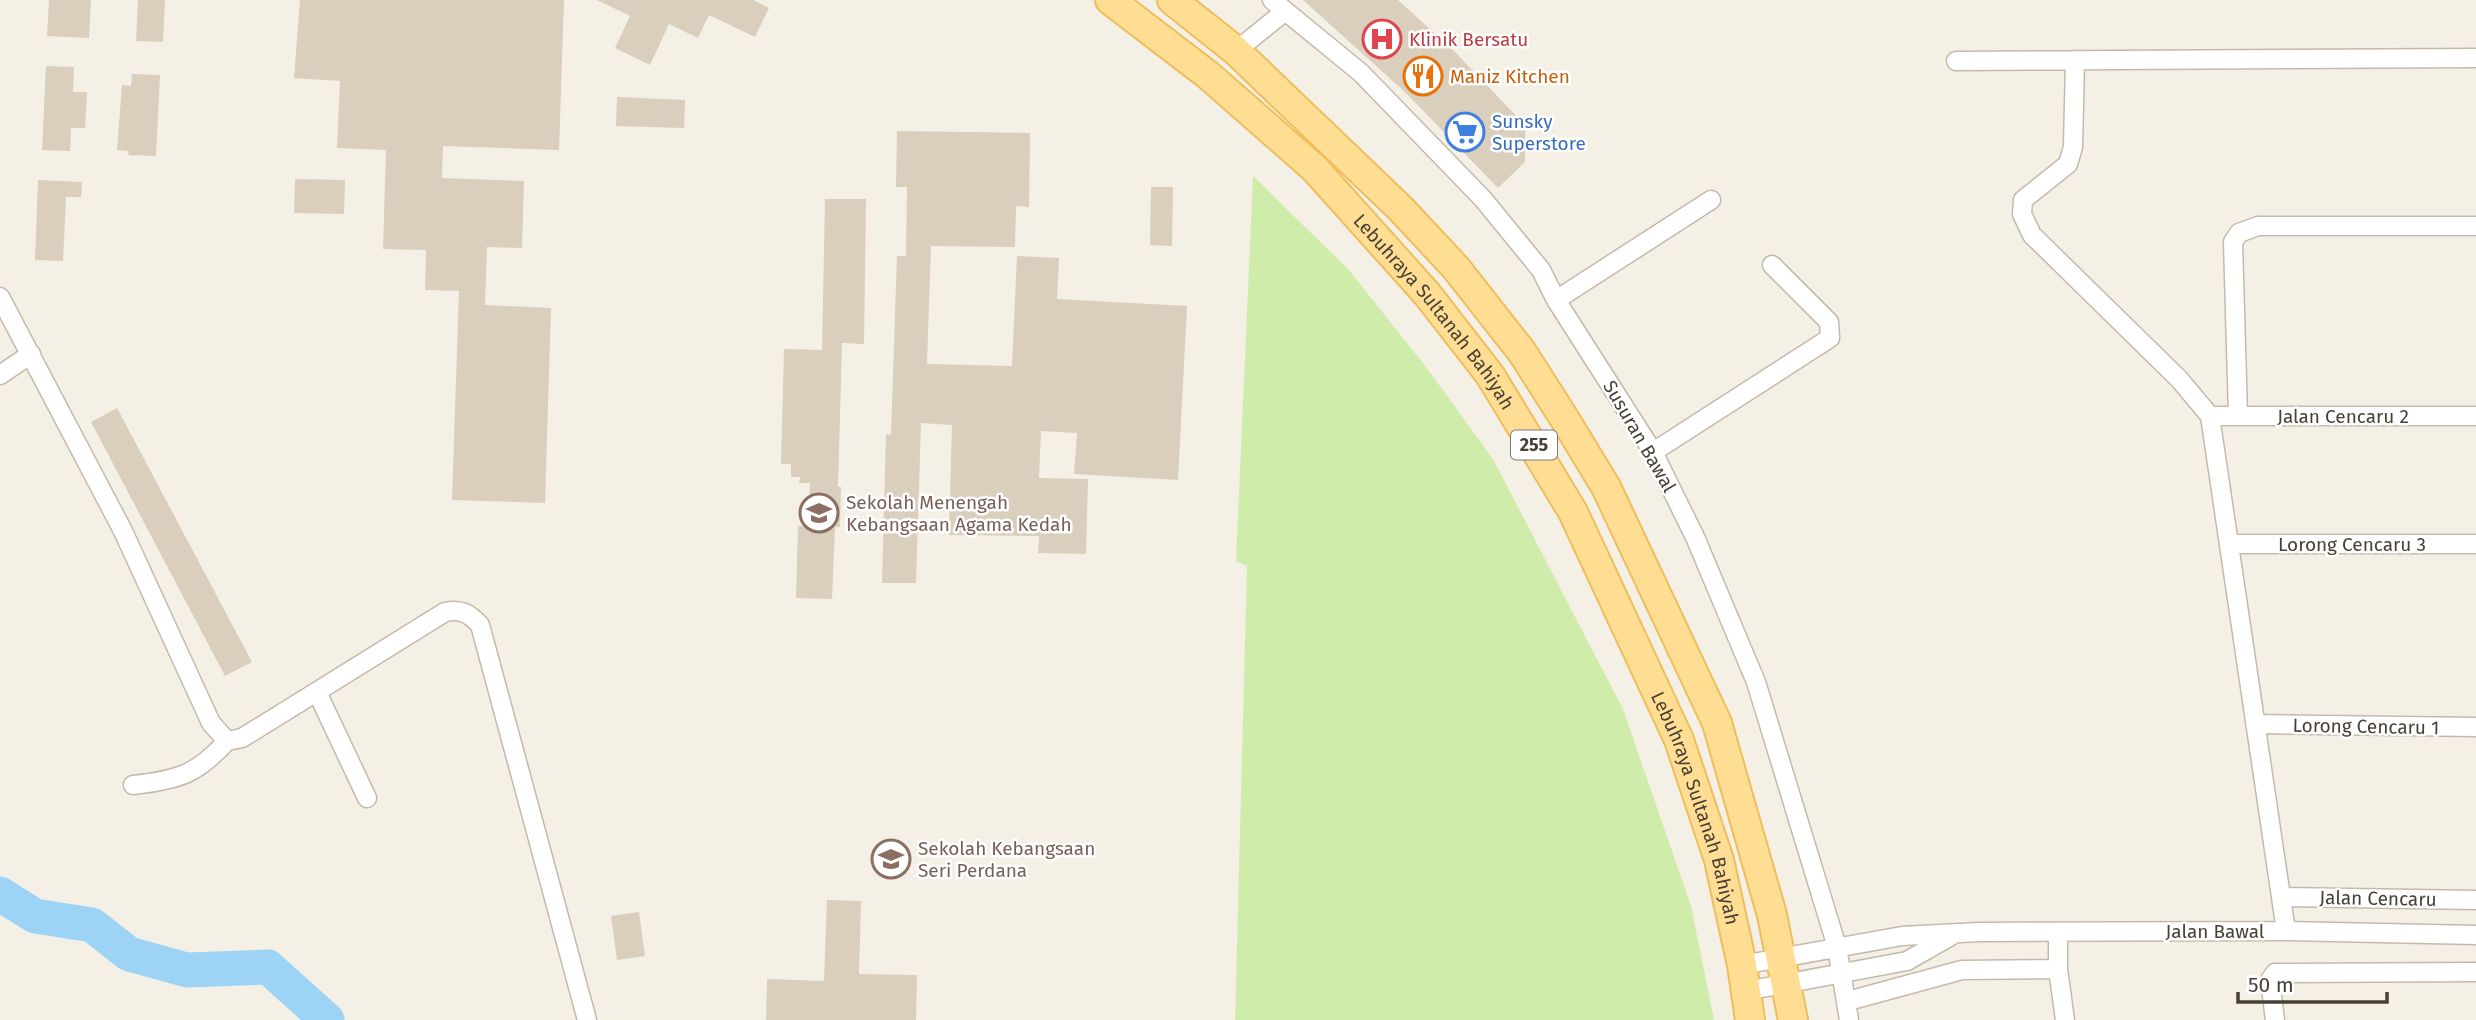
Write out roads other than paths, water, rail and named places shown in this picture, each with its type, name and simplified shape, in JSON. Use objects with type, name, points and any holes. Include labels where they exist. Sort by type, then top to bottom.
[{"type":"main road","name":"Lebuhraya Sultanah Bahiyah","points":[[1110,0],[1208,75],[1314,168],[1427,293],[1490,375],[1573,512],[1656,684],[1679,740],[1719,860],[1750,1020]]},
{"type":"main road","name":"Lebuhraya Sultanah Bahiyah","points":[[1172,0],[1236,51],[1336,144],[1456,268],[1522,352],[1564,418],[1606,487],[1717,723],[1755,846],[1785,971],[1793,1020]]},
{"type":"street","points":[[1236,51],[1278,6]]},
{"type":"street","name":"Susuran Bawal","points":[[1278,6],[1361,73],[1445,158],[1541,270],[1556,300],[1653,452],[1695,537],[1756,682],[1837,947],[1849,1020]]},
{"type":"street","points":[[1956,61],[2476,58]]},
{"type":"street","points":[[2075,60],[2073,147],[2068,164],[2023,200],[2021,214],[2032,235],[2179,379],[2210,416],[2286,931]]},
{"type":"street","points":[[1556,300],[1711,200]]},
{"type":"street","points":[[2238,416],[2233,242],[2239,233],[2258,226],[2476,226]]},
{"type":"street","points":[[1653,452],[1830,338],[1829,322],[1772,265]]},
{"type":"street","points":[[0,297],[123,531],[211,723],[227,741]]},
{"type":"street","points":[[0,375],[31,354]]},
{"type":"street","name":"Jalan Cencaru 2","points":[[2210,416],[2476,416]]},
{"type":"street","name":"Lorong Cencaru 3","points":[[2229,544],[2476,544]]},
{"type":"street","points":[[133,785],[176,780],[207,763],[227,741],[242,738],[445,612],[457,610],[471,614],[480,625],[587,1020]]},
{"type":"street","points":[[317,692],[367,798]]},
{"type":"street","name":"Lorong Cencaru 1","points":[[2255,724],[2476,727]]},
{"type":"street","name":"Jalan Cencaru","points":[[2281,897],[2476,900]]},
{"type":"street","name":"Jalan Bawal","points":[[1744,978],[1785,971],[1837,947],[1902,936],[2286,931],[2476,935]]},
{"type":"street","points":[[2058,932],[2058,969],[2065,1020]]},
{"type":"street","name":"Jalan Bawal","points":[[1744,978],[1785,971],[1842,973],[1907,961],[1954,934]]},
{"type":"street","points":[[1847,1001],[1962,970],[2058,969]]},
{"type":"street","points":[[2275,1020],[2270,980],[2274,973],[2476,972]]},
{"type":"waterway","points":[[0,894],[35,916],[92,925],[129,954],[187,970],[268,967],[327,1020]]},
{"type":"place","name":"Klinik Bersatu","points":[[1382,39]]},
{"type":"place","name":"Maniz Kitchen","points":[[1423,76]]},
{"type":"place","name":"Sunsky Superstore","points":[[1465,132]]},
{"type":"place","name":"Sekolah Menengah Kebangsaan Agama Kedah","points":[[819,513]]},
{"type":"place","name":"Sekolah Kebangsaan Seri Perdana","points":[[891,859]]}]
